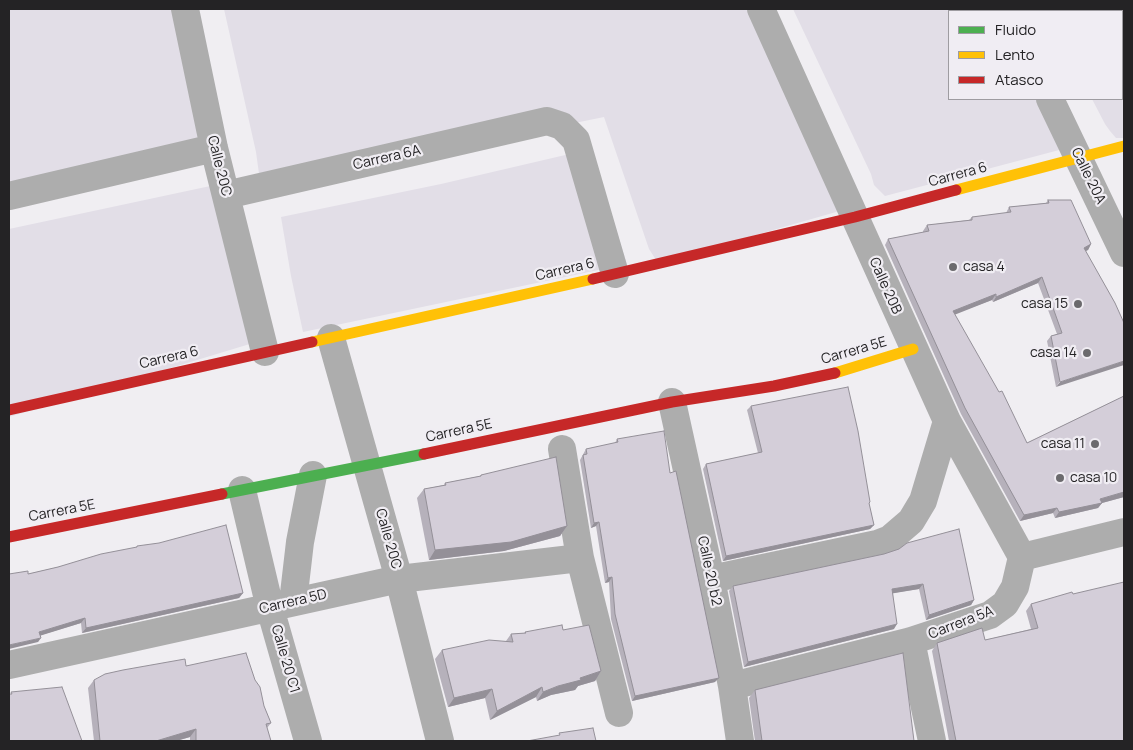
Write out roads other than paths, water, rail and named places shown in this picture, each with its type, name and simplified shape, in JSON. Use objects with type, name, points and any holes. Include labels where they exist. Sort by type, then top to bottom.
[{"type":"street","name":"Calle 20C","points":[[185,9],[214,148],[265,352]]},
{"type":"street","name":"Calle 20B","points":[[761,9],[947,421],[1022,557]]},
{"type":"street","name":"Calle 20A","points":[[1050,100],[1124,253]]},
{"type":"street","name":"Carrera 6A","points":[[226,195],[547,121],[562,126],[576,140],[615,274]]},
{"type":"street","name":"Carrera 6","points":[[9,410],[615,274],[855,217],[1124,146]]},
{"type":"street","points":[[9,196],[214,148]]},
{"type":"street","name":"Calle 20C","points":[[331,338],[399,579],[440,741]]},
{"type":"street","name":"Carrera 5E","points":[[9,537],[312,475],[367,466],[672,402],[774,386],[850,370],[913,349]]},
{"type":"street","name":"Calle 20 b2","points":[[672,402],[711,579],[732,686],[740,741]]},
{"type":"street","points":[[711,579],[877,544],[890,539],[911,521],[923,501],[947,421]]},
{"type":"street","points":[[562,449],[580,558],[619,713]]},
{"type":"street","points":[[282,605],[300,542],[312,475]]},
{"type":"street","name":"Calle 20 C1","points":[[242,490],[282,605],[308,741]]},
{"type":"street","points":[[1022,557],[1124,532]]},
{"type":"street","name":"Carrera 5A","points":[[732,686],[911,641],[990,615],[1005,604],[1015,587],[1022,557]]},
{"type":"street","name":"Carrera 5D","points":[[9,665],[399,579],[580,558]]},
{"type":"street","points":[[911,641],[932,741]]},
{"type":"place","name":"casa 4","points":[[953,267]]},
{"type":"place","name":"casa 15","points":[[1078,304]]},
{"type":"place","name":"casa 14","points":[[1087,353]]},
{"type":"place","name":"casa 11","points":[[1095,444]]},
{"type":"place","name":"casa 10","points":[[1060,478]]}]
